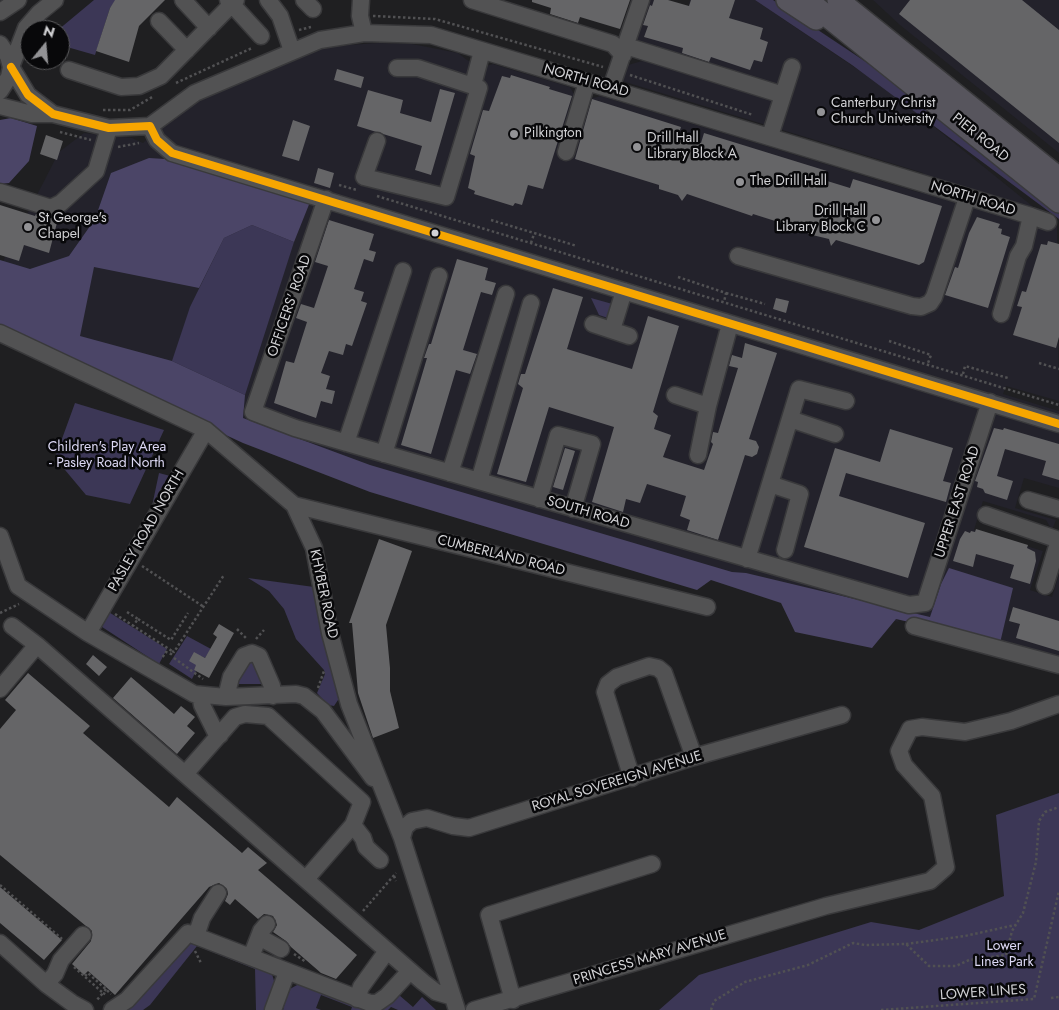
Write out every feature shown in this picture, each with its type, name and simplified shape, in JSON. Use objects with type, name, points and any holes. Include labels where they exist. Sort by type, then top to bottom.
[{"type":"main road","points":[[787,0],[893,69]]},
{"type":"main road","name":"PIER ROAD","points":[[807,0],[1059,202]]},
{"type":"main road","name":"PIER ROAD","points":[[838,0],[1059,178]]},
{"type":"street","points":[[0,12],[18,0]]},
{"type":"street","points":[[0,91],[8,79],[26,28],[39,13],[55,0]]},
{"type":"street","points":[[183,0],[209,28]]},
{"type":"street","points":[[268,0],[280,16],[292,51]]},
{"type":"street","points":[[472,0],[613,44],[624,50],[783,95]]},
{"type":"street","points":[[611,88],[641,0]]},
{"type":"street","points":[[69,70],[121,87],[139,86],[161,76],[209,28],[232,1],[260,40]]},
{"type":"street","points":[[361,8],[364,34]]},
{"type":"street","points":[[159,21],[187,50]]},
{"type":"street","name":"NORTH ROAD","points":[[150,126],[195,93],[320,40],[364,34],[431,35],[587,82],[772,129],[967,198],[1048,222]]},
{"type":"street","points":[[0,44],[28,95],[53,114]]},
{"type":"street","points":[[472,86],[482,51]]},
{"type":"street","points":[[772,129],[792,67]]},
{"type":"street","points":[[377,141],[364,177],[446,197],[479,88],[418,68],[397,68]]},
{"type":"street","points":[[566,152],[587,82]]},
{"type":"street","points":[[0,106],[32,114],[53,114],[110,128],[150,126],[157,140],[172,153],[1059,424]]},
{"type":"street","points":[[0,192],[50,208],[61,203],[96,171],[110,128]]},
{"type":"street","points":[[738,256],[921,307],[930,302],[934,297],[967,198]]},
{"type":"street","name":"OFFICERS' ROAD","points":[[253,412],[326,199]]},
{"type":"street","name":"NORTH ROAD","points":[[1001,314],[1018,256],[1024,246],[1031,216]]},
{"type":"street","points":[[346,443],[403,271]]},
{"type":"street","points":[[384,454],[439,276]]},
{"type":"street","points":[[612,330],[624,291]]},
{"type":"street","points":[[450,473],[506,294]]},
{"type":"street","points":[[479,481],[531,303]]},
{"type":"street","points":[[593,324],[629,336]]},
{"type":"street","points":[[698,455],[708,406],[730,324]]},
{"type":"street","name":"KHYBER ROAD","points":[[0,333],[206,430],[294,504],[314,548],[330,633],[349,704],[402,838],[455,1003]]},
{"type":"street","points":[[747,559],[799,389],[846,401]]},
{"type":"street","points":[[675,395],[708,406]]},
{"type":"street","name":"UPPER EAST ROAD","points":[[926,604],[990,402]]},
{"type":"street","name":"SOUTH ROAD","points":[[253,412],[295,428],[908,606],[926,604]]},
{"type":"street","points":[[790,419],[835,434]]},
{"type":"street","name":"PASLEY ROAD NORTH","points":[[88,633],[206,430]]},
{"type":"street","points":[[539,499],[558,435],[592,444],[573,508]]},
{"type":"street","points":[[770,484],[800,494],[785,550]]},
{"type":"street","points":[[1028,500],[1059,509]]},
{"type":"street","name":"CUMBERLAND ROAD","points":[[294,504],[707,607]]},
{"type":"street","points":[[986,515],[1059,540],[1046,586]]},
{"type":"street","points":[[0,536],[18,586],[88,633],[191,692],[200,695],[226,697],[304,696],[323,711],[386,796]]},
{"type":"street","points":[[12,626],[37,645],[410,971],[436,992],[455,1003]]},
{"type":"street","points":[[914,626],[1059,665]]},
{"type":"street","points":[[0,689],[37,645]]},
{"type":"street","points":[[226,697],[231,677],[244,656],[252,653],[259,656],[272,686],[273,696]]},
{"type":"street","points":[[632,778],[605,692],[608,684],[617,677],[649,666],[658,668],[664,674],[694,757]]},
{"type":"street","points":[[200,695],[202,705],[215,731],[220,735]]},
{"type":"street","points":[[323,711],[338,716],[349,704]]},
{"type":"street","name":"PRINCESS MARY AVENUE","points":[[474,1010],[826,906],[930,881],[946,867],[932,796],[904,766],[899,751],[910,729],[922,727],[965,732],[1011,721],[1059,704]]},
{"type":"street","name":"ROYAL SOVEREIGN AVENUE","points":[[402,838],[406,827],[412,821],[427,818],[453,826],[469,828],[694,757],[842,715]]},
{"type":"street","points":[[185,774],[200,746],[220,735],[238,716],[268,716],[361,799],[363,805],[353,825],[306,879]]},
{"type":"street","points":[[353,825],[363,838],[366,848],[380,860]]},
{"type":"street","points":[[513,1000],[489,915],[652,864]]},
{"type":"street","points":[[195,943],[211,896]]},
{"type":"street","points":[[251,957],[263,930],[281,948]]},
{"type":"street","points":[[112,1002],[128,1000],[186,934],[195,943],[251,957],[370,1003],[380,1001],[410,971]]},
{"type":"street","points":[[46,984],[55,974],[63,958],[83,935]]},
{"type":"street","points":[[0,943],[46,984],[72,1003],[88,1005]]},
{"type":"street","points":[[357,999],[361,987],[387,951]]},
{"type":"street","points":[[273,1010],[287,972]]},
{"type":"path","points":[[361,8],[384,15],[435,19],[618,71],[772,129]]},
{"type":"path","points":[[287,33],[316,26]]},
{"type":"path","points":[[171,85],[260,40]]},
{"type":"path","points":[[95,110],[130,110],[146,103],[156,94]]},
{"type":"path","points":[[339,185],[358,191]]},
{"type":"path","points":[[376,196],[928,363],[1059,405]]},
{"type":"path","points":[[491,220],[577,246]]},
{"type":"path","points":[[531,243],[534,234]]},
{"type":"path","points":[[678,277],[765,304]]},
{"type":"path","points":[[724,302],[726,293]]},
{"type":"path","points":[[889,341],[930,355],[928,363]]},
{"type":"path","points":[[1039,363],[1059,369]]},
{"type":"path","points":[[963,374],[965,366],[1008,378]]},
{"type":"path","points":[[131,559],[204,606]]},
{"type":"path","points":[[161,659],[166,652],[170,654],[172,651],[174,652],[224,575]]},
{"type":"path","points":[[103,607],[172,651]]},
{"type":"path","points":[[127,612],[171,640],[188,614]]},
{"type":"path","points":[[133,626],[138,619]]},
{"type":"path","points":[[237,628],[246,638]]},
{"type":"path","points":[[256,639],[264,630]]},
{"type":"path","points":[[155,640],[160,633]]},
{"type":"path","points":[[174,658],[202,678]]},
{"type":"path","points":[[316,692],[324,671]]},
{"type":"path","points":[[906,944],[929,966],[956,966],[969,960],[1006,955],[1012,930],[1023,913],[1036,862],[1039,821],[1045,812],[1059,807]]},
{"type":"path","points":[[354,921],[395,874],[396,882]]},
{"type":"path","points":[[0,885],[63,940]]},
{"type":"path","name":"LOWER LINES","points":[[881,1010],[1034,1000],[1059,891]]},
{"type":"path","points":[[711,1010],[714,1001],[739,985],[808,965],[853,943],[864,945],[906,944],[965,936],[1016,925]]},
{"type":"path","points":[[195,943],[201,963]]},
{"type":"path","points":[[63,958],[103,993]]},
{"type":"path","points":[[85,976],[88,973],[106,989],[112,1002]]},
{"type":"path","points":[[88,1005],[96,1001],[106,989]]},
{"type":"path","points":[[1051,998],[1059,997]]},
{"type":"shaded area","points":[[647,0],[660,0],[688,8],[690,0],[755,0],[891,92],[1057,226],[1059,401],[1006,386],[1003,394],[1059,411],[1059,488],[1024,478],[1015,508],[1056,520],[1052,530],[1046,520],[983,501],[974,530],[1043,551],[1030,590],[1052,597],[1059,574],[1059,659],[897,619],[899,622],[644,556],[405,483],[0,330],[0,267],[59,152],[84,133],[132,138],[143,143],[176,112],[192,102],[314,51],[319,51],[319,47],[378,43],[412,44],[458,53],[467,60],[482,67],[493,64],[570,87],[578,102],[601,96],[921,193],[923,173],[622,81],[628,65],[642,61],[635,46],[637,29]]},
{"type":"shaded area","points":[[873,0],[1059,0],[1059,153],[900,25]]},
{"type":"shaded area","points":[[11,118],[37,126],[29,161],[9,183],[0,184],[0,120]]},
{"type":"shaded area","points":[[149,158],[165,159],[310,202],[294,242],[252,225],[224,238],[199,288],[94,267],[80,336],[172,361],[245,395],[243,418],[370,465],[732,572],[746,573],[930,617],[941,584],[949,568],[1013,588],[1000,643],[896,619],[872,648],[795,632],[781,603],[711,580],[697,590],[370,492],[243,443],[0,331],[0,260],[30,269],[69,256],[95,219],[111,173]]},
{"type":"green space","points":[[94,0],[116,0],[110,8],[95,55],[70,48],[70,20]]},
{"type":"green space","points":[[755,0],[773,0],[887,76],[1059,213],[1059,219],[852,65]]},
{"type":"green space","points":[[252,225],[294,242],[245,395],[172,361],[190,307],[224,238]]},
{"type":"green space","points":[[591,298],[616,305],[611,319],[599,315]]},
{"type":"green space","name":"Children's Play Area - Pasley Road North","points":[[75,403],[164,430],[130,504],[86,495],[55,458]]},
{"type":"green space","points":[[159,473],[174,477],[149,520],[145,516],[152,506]]},
{"type":"green space","points":[[248,578],[314,587],[319,620],[340,697],[334,706],[328,705],[317,693],[325,674],[324,670],[296,639],[284,609],[269,591]]},
{"type":"green space","points":[[104,609],[167,649],[159,664],[99,625]]},
{"type":"green space","points":[[187,636],[211,649],[205,658],[201,656],[192,679],[169,664]]},
{"type":"green space","points":[[253,659],[264,684],[236,684],[247,660]]},
{"type":"green space","name":"Lower Lines Park","points":[[1059,793],[1059,1010],[659,1010],[699,975],[871,922],[919,930],[1004,896],[996,815]]},
{"type":"green space","points":[[189,940],[272,974],[275,984],[267,1010],[256,1010],[255,969],[197,946],[150,1005],[143,1010],[124,1010]]},
{"type":"green space","points":[[299,984],[368,1010],[351,1010],[352,1007],[321,995],[316,1008],[321,1010],[283,1010],[288,990]]},
{"type":"green space","points":[[399,995],[413,1007],[422,997],[436,1010],[398,1010],[391,1007],[388,1010],[380,1010],[392,1003]]},
{"type":"building","points":[[115,0],[165,0],[139,26],[129,62],[96,51],[110,8]]},
{"type":"building","points":[[532,0],[630,0],[620,29],[580,17],[578,23],[550,14],[551,8],[532,2]]},
{"type":"building","points":[[654,0],[668,0],[689,6],[691,0],[735,0],[729,18],[763,28],[760,39],[768,42],[762,62],[754,60],[750,70],[711,57],[709,62],[682,53],[683,48],[644,37],[648,26],[643,25],[650,5],[652,6]]},
{"type":"building","points":[[910,0],[1022,0],[1059,30],[1059,143],[899,14]]},
{"type":"building","points":[[337,69],[364,77],[361,88],[334,80]]},
{"type":"building","name":"Pilkington","points":[[511,75],[572,96],[543,189],[528,185],[522,205],[515,203],[513,206],[474,194],[475,191],[468,188],[475,156],[470,154],[483,110],[489,111],[502,76],[510,78]]},
{"type":"building","points":[[440,89],[455,93],[431,175],[415,170],[422,146],[357,126],[368,90],[403,100],[400,113],[431,122]]},
{"type":"building","name":"The Drill Hall","points":[[592,99],[681,127],[678,136],[701,143],[704,133],[827,171],[824,180],[850,188],[853,179],[942,206],[924,262],[919,265],[836,240],[831,246],[829,239],[808,234],[807,231],[753,214],[752,216],[687,194],[682,201],[678,195],[659,189],[659,185],[575,159]]},
{"type":"building","points":[[293,120],[310,126],[299,161],[282,156]]},
{"type":"building","points":[[46,135],[63,141],[57,160],[40,154]]},
{"type":"building","points":[[318,168],[334,173],[330,188],[314,183]]},
{"type":"building","name":"St George's Chapel","points":[[0,205],[35,216],[36,214],[58,219],[49,253],[24,245],[19,261],[0,255]]},
{"type":"building","points":[[977,217],[1000,224],[998,228],[1002,229],[1001,234],[1010,237],[988,308],[945,295],[955,267],[958,268],[969,233]]},
{"type":"building","points":[[329,220],[374,234],[369,250],[376,252],[373,262],[364,259],[354,289],[364,292],[361,301],[367,303],[352,346],[346,344],[343,355],[329,351],[321,373],[330,376],[326,389],[335,391],[332,404],[321,401],[316,418],[274,403],[286,361],[294,363],[307,322],[296,318],[301,304],[314,308],[328,266],[315,262]]},
{"type":"building","points":[[1048,241],[1059,244],[1059,337],[1056,348],[1013,335],[1022,307],[1017,306],[1022,291],[1026,292],[1041,244],[1047,245]]},
{"type":"building","points":[[457,259],[488,268],[485,280],[496,283],[492,295],[481,292],[463,350],[477,354],[470,374],[456,370],[431,454],[401,445],[427,358],[424,358],[429,344],[431,344]]},
{"type":"building","points":[[553,288],[583,297],[567,349],[632,369],[648,316],[679,326],[653,412],[658,416],[654,429],[671,435],[663,457],[704,470],[713,444],[711,442],[713,432],[718,433],[738,368],[729,366],[732,355],[742,358],[745,343],[777,353],[749,439],[756,441],[759,447],[757,454],[752,457],[745,455],[718,540],[687,530],[690,520],[680,516],[686,496],[647,484],[640,503],[626,499],[623,512],[592,502],[614,427],[549,407],[526,482],[497,474],[523,388],[518,384],[521,374],[525,374]]},
{"type":"building","points":[[776,298],[789,301],[786,313],[773,309]]},
{"type":"building","points":[[994,428],[1003,430],[1004,428],[1059,444],[1059,480],[1042,475],[1046,461],[1005,449],[997,476],[1013,481],[1007,500],[985,493],[983,489],[977,487],[978,482],[975,481]]},
{"type":"building","points":[[890,429],[953,448],[943,481],[951,483],[946,502],[846,473],[839,496],[925,523],[908,578],[804,547],[835,448],[880,462]]},
{"type":"building","points":[[565,448],[575,451],[563,490],[553,487]]},
{"type":"building","points":[[976,529],[1028,545],[1027,548],[1035,552],[1036,561],[1030,584],[1010,578],[1014,565],[976,554],[973,567],[953,561],[960,539],[965,531],[970,533],[971,531],[975,532]]},
{"type":"building","points":[[379,539],[412,551],[386,625],[390,691],[399,728],[373,738],[358,693],[352,623],[349,623]]},
{"type":"building","points":[[1013,607],[1059,621],[1059,651],[1016,638],[1020,624],[1009,621]]},
{"type":"building","points":[[219,624],[234,633],[209,678],[194,670],[196,665],[189,661],[194,652],[205,658],[217,637],[213,634]]},
{"type":"building","points":[[93,655],[107,667],[99,676],[86,664]]},
{"type":"building","points":[[28,673],[90,726],[83,733],[169,807],[177,797],[242,853],[248,847],[267,863],[258,870],[357,955],[336,979],[321,973],[286,941],[273,932],[277,925],[273,916],[264,914],[258,919],[235,899],[230,905],[225,901],[228,894],[227,889],[219,883],[209,887],[115,995],[88,971],[84,975],[72,964],[91,941],[92,931],[0,855],[0,729],[16,710],[5,700]]},
{"type":"building","points":[[131,677],[174,714],[181,706],[195,717],[187,726],[195,733],[177,754],[113,698]]},
{"type":"building","points":[[0,887],[62,940],[44,960],[0,923]]},
{"type":"transit line","points":[[11,67],[28,95],[53,114],[109,128],[150,126],[157,140],[172,153],[1059,424]]},
{"type":"place","name":"Canterbury Christ Church University","points":[[821,112]]},
{"type":"place","name":"Pilkington","points":[[514,134]]},
{"type":"place","name":"Drill Hall Library Block A","points":[[637,147]]},
{"type":"place","name":"The Drill Hall","points":[[740,182]]},
{"type":"place","name":"Drill Hall Library Block C","points":[[876,220]]},
{"type":"place","name":"St George's Chapel","points":[[28,227]]}]
